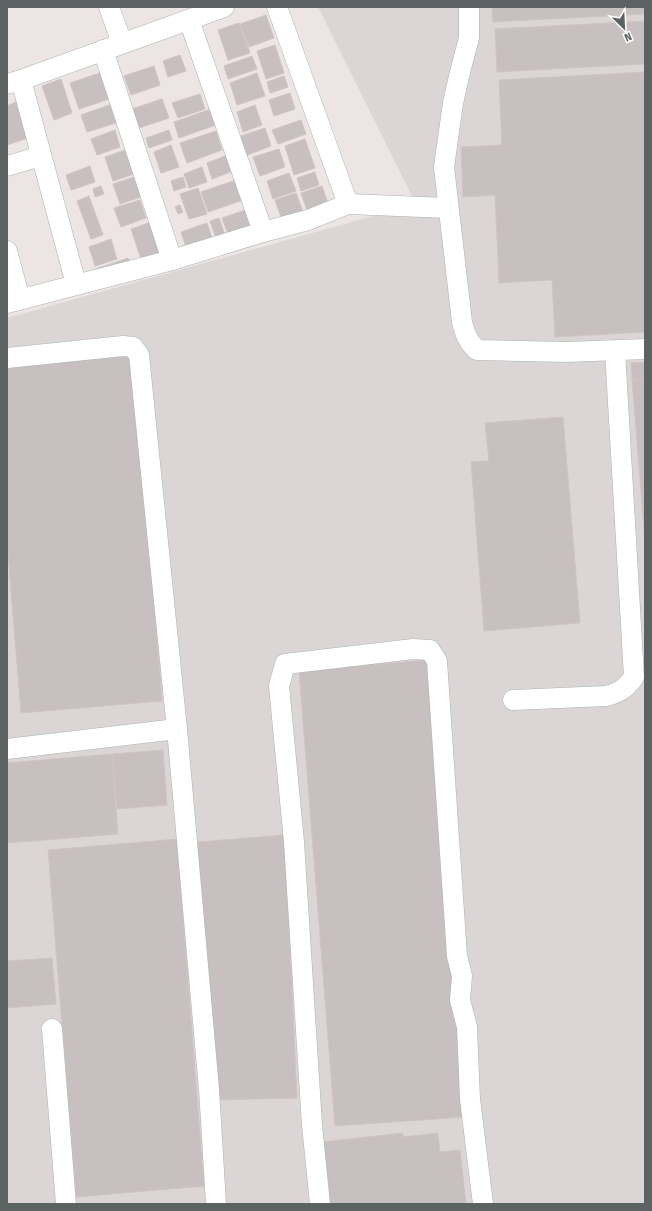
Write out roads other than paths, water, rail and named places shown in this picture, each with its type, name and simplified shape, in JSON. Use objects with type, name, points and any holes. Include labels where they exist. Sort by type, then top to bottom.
[{"type":"street","points":[[109,7],[122,43]]},
{"type":"street","points":[[76,284],[41,156],[14,82],[224,7]]},
{"type":"street","points":[[277,7],[348,204]]},
{"type":"street","points":[[469,7],[469,38],[453,103],[444,167],[462,322],[466,338],[477,350],[567,352],[645,350]]},
{"type":"street","points":[[189,20],[263,232]]},
{"type":"street","points":[[103,50],[172,260]]},
{"type":"street","points":[[7,166],[41,156]]},
{"type":"street","points":[[7,251],[14,301],[172,260],[308,220],[348,204],[448,208]]},
{"type":"street","points":[[7,358],[123,346],[133,347],[140,355],[178,730],[209,1089],[216,1204]]},
{"type":"street","points":[[514,700],[606,696],[623,690],[634,678],[615,351]]},
{"type":"street","points":[[320,1204],[312,1125],[294,842],[279,686],[285,664],[413,649],[430,650],[437,661],[457,956],[462,976],[460,1000],[467,1027],[470,1099],[483,1204]]},
{"type":"street","points":[[7,749],[178,730]]},
{"type":"street","points":[[52,1029],[66,1204]]}]
